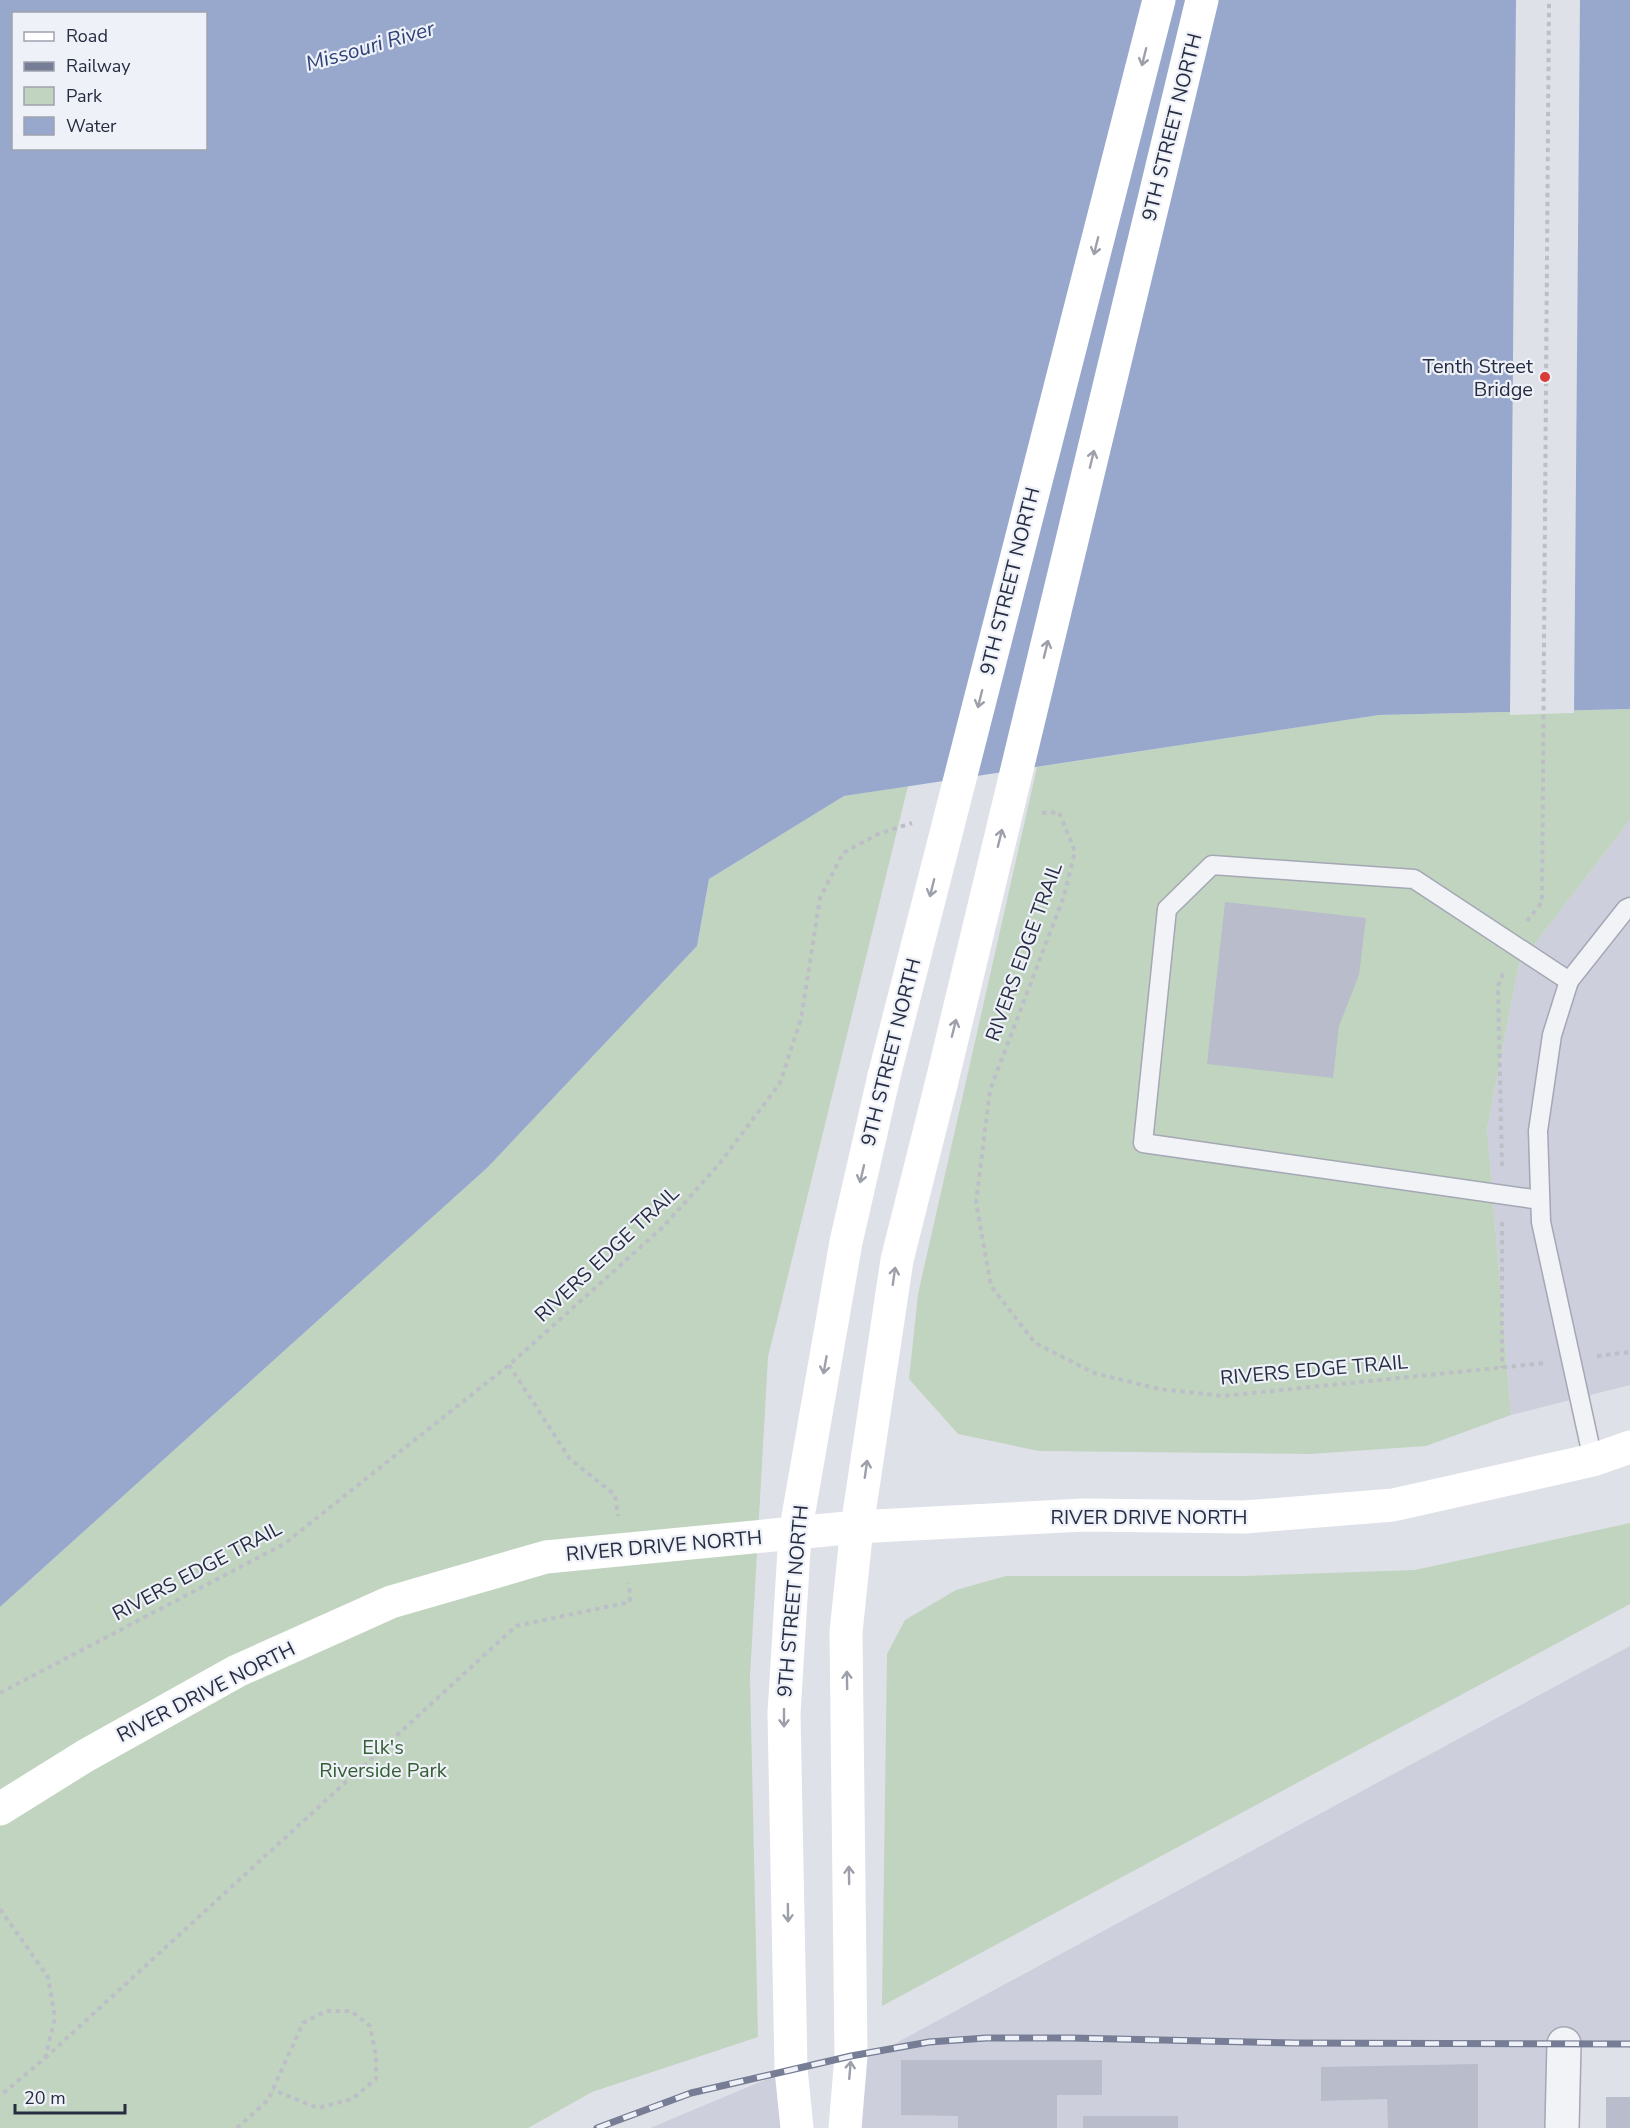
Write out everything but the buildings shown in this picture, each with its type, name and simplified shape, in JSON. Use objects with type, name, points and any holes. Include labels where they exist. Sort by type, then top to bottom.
[{"type":"main road","name":"9TH STREET NORTH","points":[[797,2128],[791,2069],[784,1713],[795,1534],[846,1242],[884,1076],[1159,0]]},
{"type":"main road","name":"9TH STREET NORTH","points":[[845,2128],[851,2056],[846,1632],[858,1527],[897,1260],[1202,0]]},
{"type":"main road","name":"RIVER DRIVE NORTH","points":[[0,1809],[85,1756],[237,1671],[391,1602],[546,1557],[858,1527],[1084,1515],[1245,1517],[1393,1505],[1593,1460],[1630,1447]]},
{"type":"street","points":[[1562,2128],[1564,2044]]},
{"type":"lane","points":[[1540,1200],[1143,1143],[1167,909],[1212,865],[1414,879],[1569,981]]},
{"type":"lane","points":[[1593,1460],[1541,1222],[1538,1131],[1552,1035],[1569,981],[1626,909],[1630,907]]},
{"type":"path","points":[[1502,1368],[1502,1194],[1498,986],[1522,927],[1542,902],[1549,0]]},
{"type":"path","name":"RIVERS EDGE TRAIL","points":[[1035,813],[1059,812],[1075,851],[1064,896],[990,1090],[976,1202],[991,1286],[1035,1343],[1094,1373],[1159,1389],[1223,1396],[1517,1366]]},
{"type":"path","name":"RIVERS EDGE TRAIL","points":[[0,1693],[284,1544],[508,1365],[663,1227],[720,1163],[780,1083],[801,1019],[820,898],[843,853],[878,834],[920,820]]},
{"type":"path","points":[[508,1365],[570,1459],[615,1495]]},
{"type":"path","points":[[0,2096],[45,2058],[516,1626],[630,1602],[628,1575]]},
{"type":"path","points":[[0,1910],[48,1977],[55,2018],[45,2058]]},
{"type":"path","points":[[237,2128],[268,2100],[303,2023],[326,2011],[351,2011],[370,2026],[376,2056],[376,2079],[352,2099],[318,2108],[273,2090]]},
{"type":"shaded area","points":[[1630,820],[1630,1385],[1511,1415],[1487,1129],[1519,964]]},
{"type":"shaded area","points":[[1630,1646],[1630,2044],[1564,2044],[1562,2128],[845,2128],[851,2056],[887,2048]]},
{"type":"shaded area","points":[[791,2069],[797,2128],[650,2128]]},
{"type":"green space","points":[[1630,709],[1630,820],[1519,964],[1487,1129],[1511,1415],[1426,1446],[1310,1454],[1039,1451],[958,1434],[909,1379],[918,1294],[1037,767],[1379,715]]},
{"type":"green space","name":"Elk's Riverside Park","points":[[908,786],[768,1357],[750,1677],[758,2037],[592,2092],[528,2128],[0,2128],[0,1607],[488,1167],[697,946],[709,879],[844,796]]},
{"type":"green space","points":[[1630,1523],[1630,1604],[882,2006],[887,1654],[905,1620],[956,1590],[1006,1576],[1244,1576],[1415,1570]]},
{"type":"water","name":"Missouri River","points":[[0,0],[1630,0],[1630,709],[1379,715],[844,796],[709,879],[697,946],[488,1167],[0,1607]]},
{"type":"pier","name":"Tenth Street Bridge","points":[[1516,0],[1580,0],[1574,713],[1510,715]]},
{"type":"railway","points":[[597,2128],[691,2093],[851,2056],[929,2042],[986,2038],[1072,2038],[1294,2043],[1630,2044]]},
{"type":"place","name":"Tenth Street Bridge","points":[[1545,377]]}]
